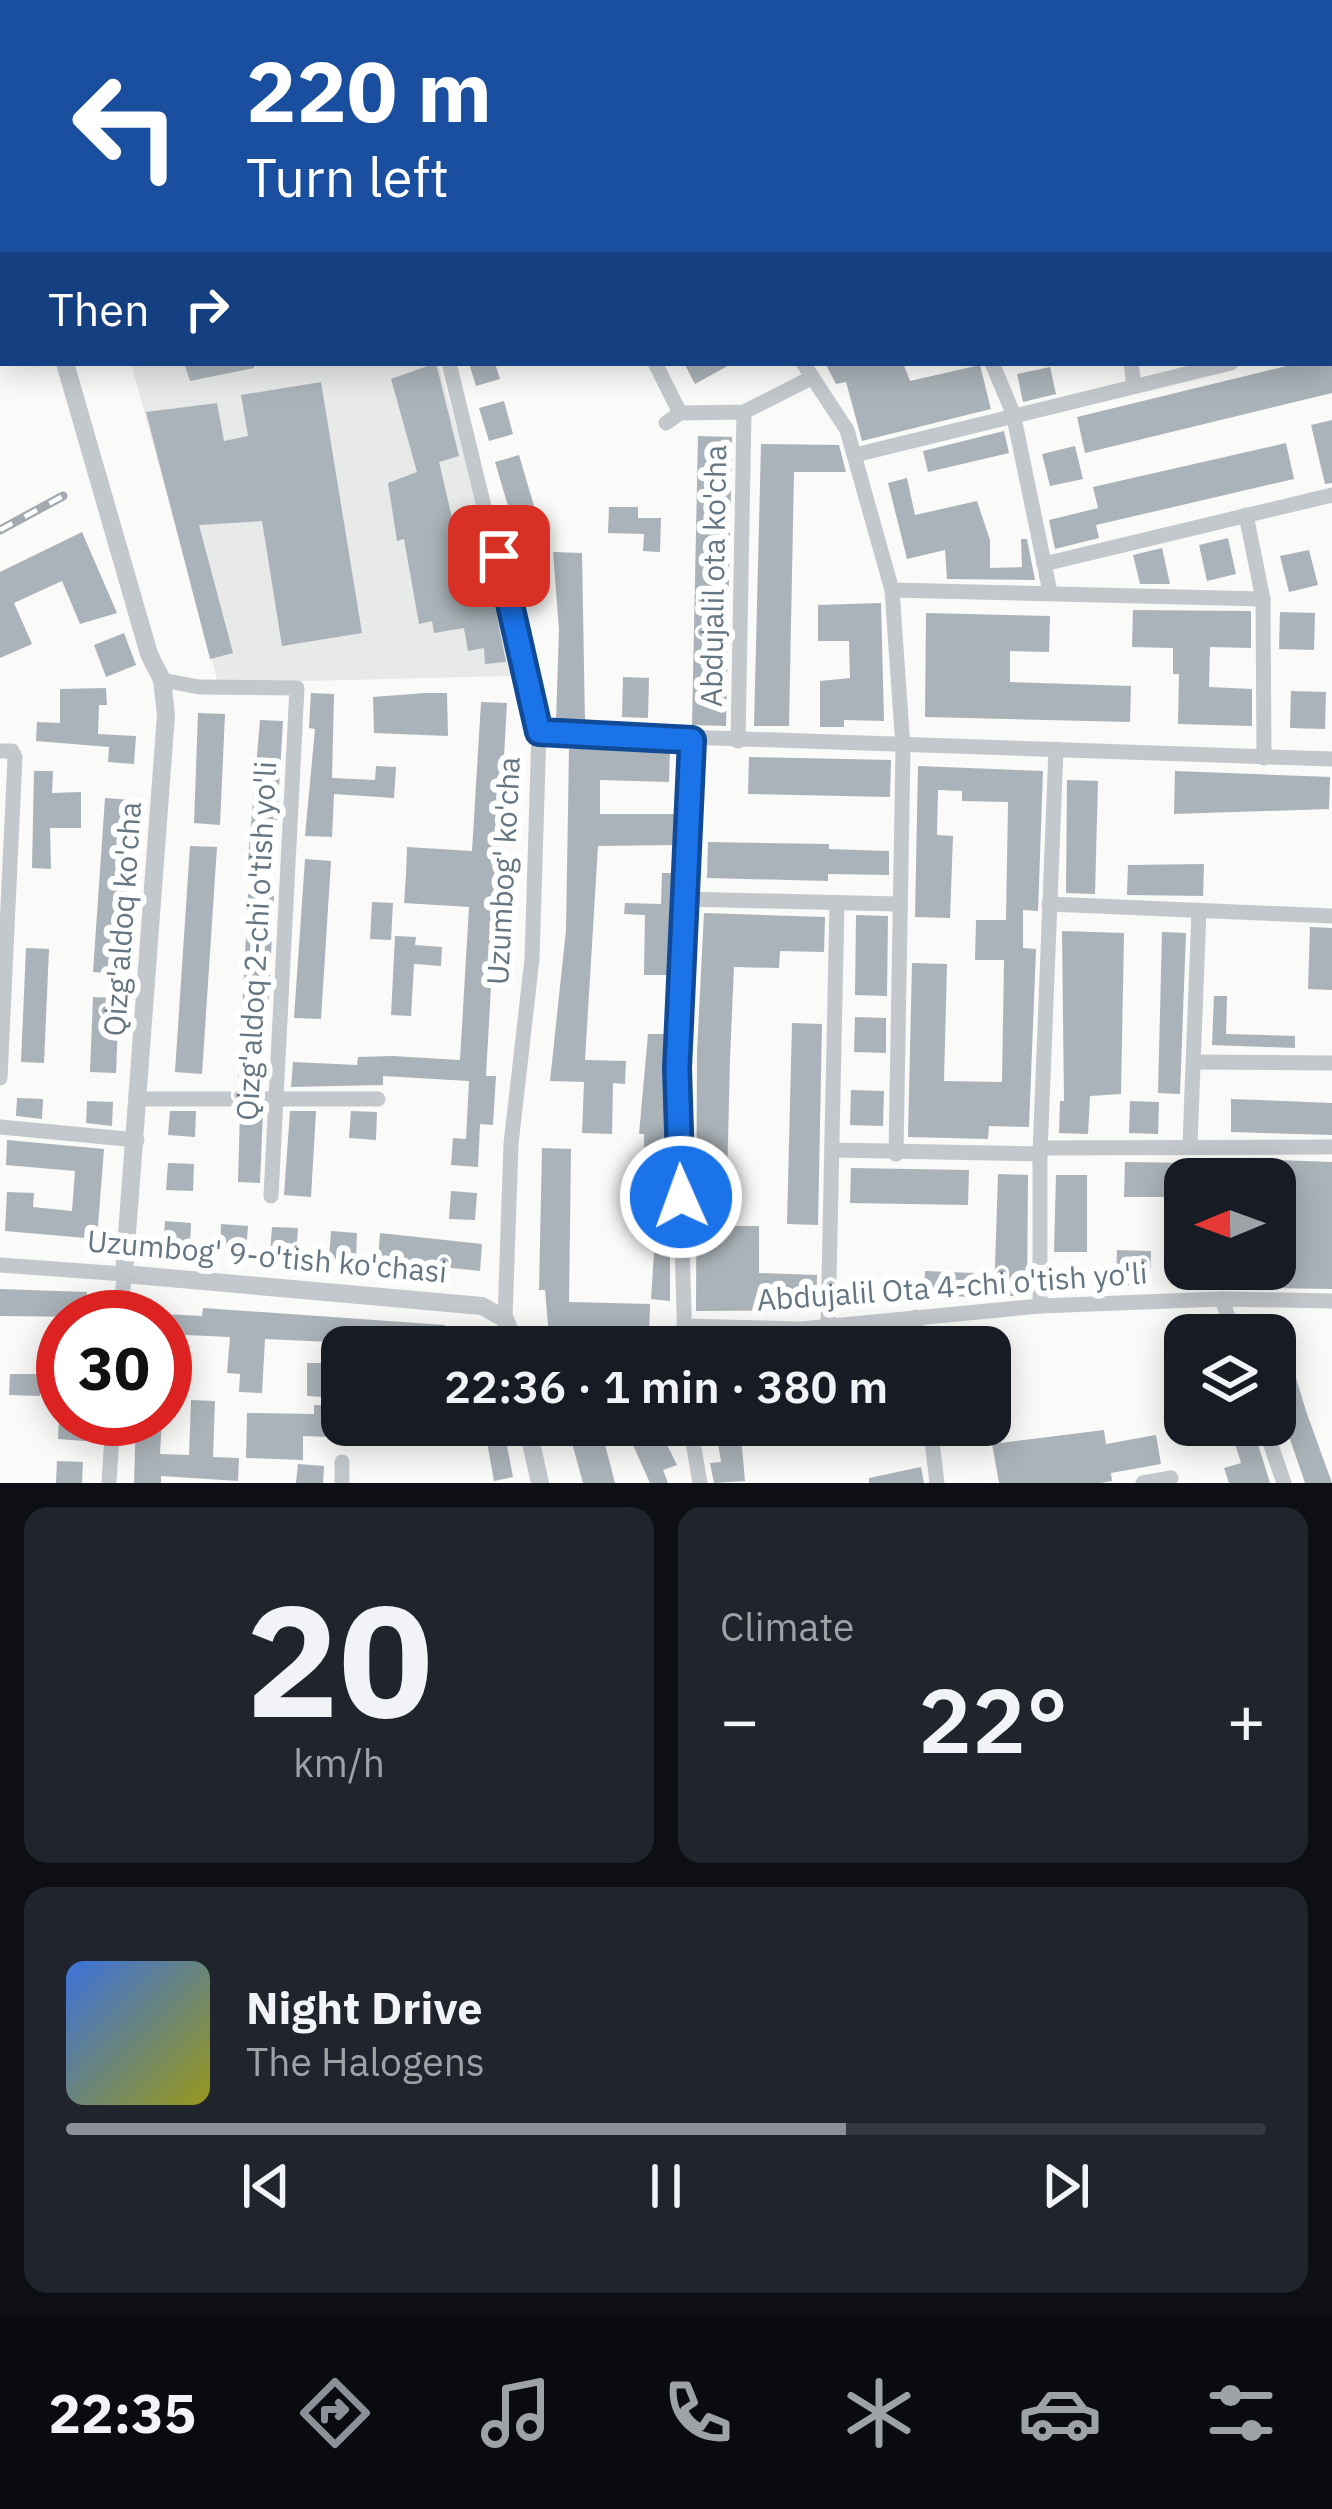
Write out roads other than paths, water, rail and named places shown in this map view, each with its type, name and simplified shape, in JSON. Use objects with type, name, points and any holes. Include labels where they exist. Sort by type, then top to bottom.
[{"type":"street","name":"Qizg'aldoq ko'cha","points":[[66,366],[162,680],[165,752],[123,1290]]},
{"type":"street","name":"Uzumbog' ko'cha","points":[[450,366],[539,732],[532,959],[511,1144],[512,1326]]},
{"type":"street","points":[[656,366],[673,418],[744,412],[807,370],[847,430],[855,454],[892,590],[903,748],[896,1154]]},
{"type":"street","points":[[993,366],[1012,413],[1050,592]]},
{"type":"street","points":[[1131,366],[1134,386]]},
{"type":"street","points":[[855,454],[1218,366]]},
{"type":"street","name":"Abdujalil ota ko'cha","points":[[738,741],[744,412]]},
{"type":"street","points":[[1044,564],[1332,495]]},
{"type":"street","points":[[1246,515],[1263,599],[1264,758]]},
{"type":"street","points":[[892,590],[1263,599]]},
{"type":"street","name":"Qizg'aldoq 2-chi o'tish yo'li","points":[[162,680],[199,687],[297,688],[272,1196]]},
{"type":"street","points":[[539,732],[903,748],[1332,759]]},
{"type":"street","points":[[684,1326],[677,1068],[692,740]]},
{"type":"street","points":[[1040,1306],[1040,1151],[1056,749]]},
{"type":"street","points":[[0,751],[12,751],[15,758],[0,1078]]},
{"type":"street","points":[[684,899],[897,904]]},
{"type":"street","points":[[828,1326],[837,903]]},
{"type":"street","points":[[1049,904],[1332,916]]},
{"type":"street","points":[[1190,1144],[1199,910]]},
{"type":"street","points":[[1194,1062],[1332,1064]]},
{"type":"street","points":[[140,1099],[378,1099]]},
{"type":"street","points":[[0,1127],[137,1139]]},
{"type":"street","points":[[832,1150],[896,1154],[1190,1144],[1332,1147]]},
{"type":"street","name":"Uzumbog' 9-o'tish ko'chasi","points":[[0,1264],[475,1306],[501,1326]]},
{"type":"street","points":[[1222,1298],[1227,1314]]},
{"type":"street","name":"Abdujalil Ota 4-chi o'tish yo'li","points":[[844,1326],[1040,1306],[1222,1298],[1332,1300]]},
{"type":"street","points":[[916,1317],[917,1326]]},
{"type":"street","points":[[109,1483],[111,1446]]},
{"type":"street","points":[[532,1446],[540,1483]]},
{"type":"street","points":[[694,1446],[700,1483]]},
{"type":"street","points":[[933,1446],[937,1483]]},
{"type":"street","points":[[1271,1446],[1284,1483]]},
{"type":"street","points":[[342,1462],[342,1483]]},
{"type":"street","points":[[1143,1483],[1171,1478]]},
{"type":"railway","points":[[0,530],[63,496]]}]
